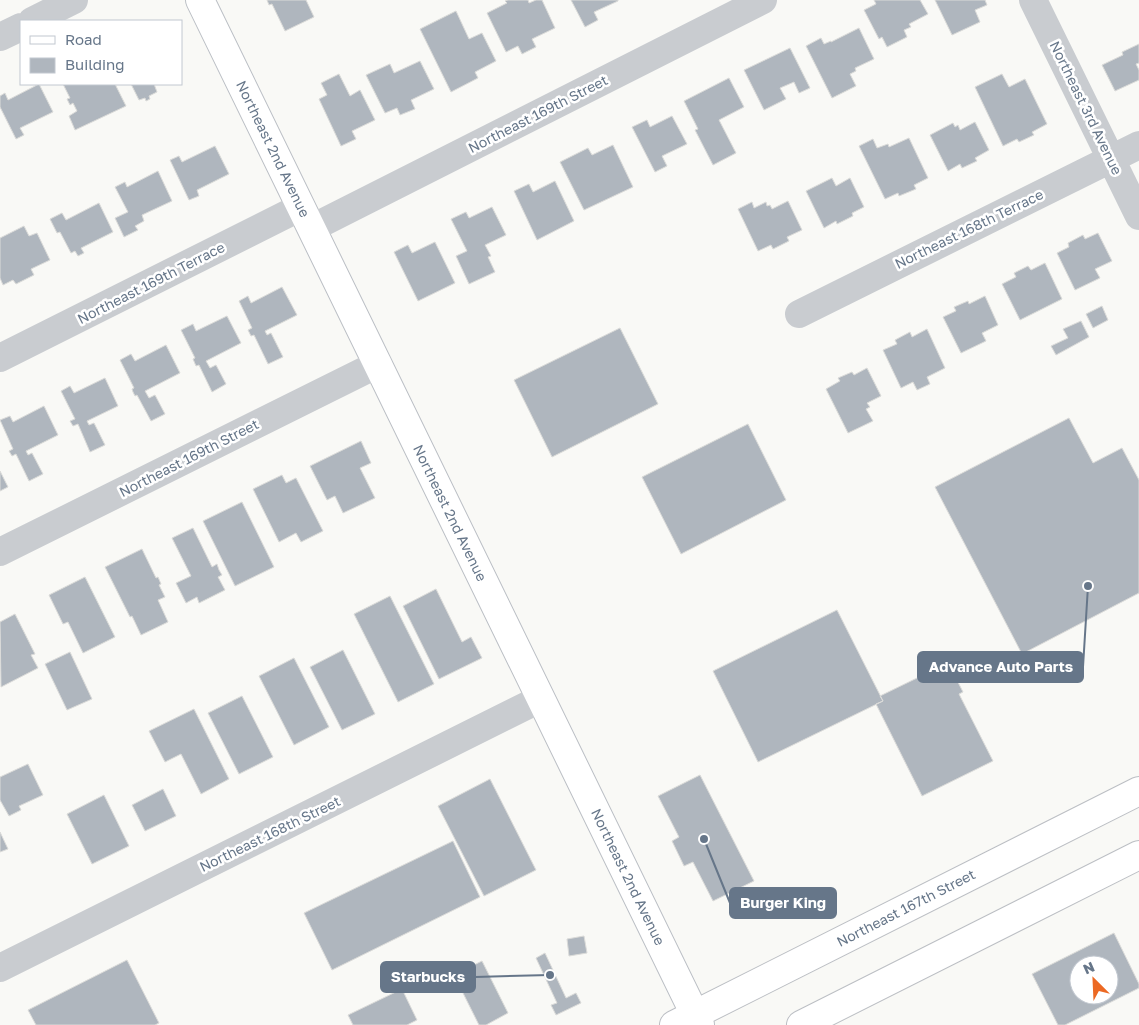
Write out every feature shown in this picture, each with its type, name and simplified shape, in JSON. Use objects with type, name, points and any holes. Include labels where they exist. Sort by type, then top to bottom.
[{"type":"street","points":[[34,20],[74,0]]},
{"type":"street","name":"Northeast 2nd Avenue","points":[[200,0],[540,699],[690,1021]]},
{"type":"street","name":"Northeast 169th Street","points":[[306,218],[763,0]]},
{"type":"street","name":"Northeast 3rd Avenue","points":[[1033,0],[1139,216]]},
{"type":"street","points":[[0,37],[20,27]]},
{"type":"street","name":"Northeast 168th Terrace","points":[[799,314],[1139,144]]},
{"type":"street","name":"Northeast 169th Terrace","points":[[0,358],[306,218]]},
{"type":"street","name":"Northeast 169th Street","points":[[0,552],[378,364]]},
{"type":"street","name":"Northeast 168th Street","points":[[0,968],[540,699]]},
{"type":"street","name":"Northeast 167th Street","points":[[690,1021],[1139,791]]},
{"type":"street","points":[[801,1025],[1139,855]]},
{"type":"building","points":[[267,0],[306,0],[314,17],[285,31],[272,4],[269,5]]},
{"type":"building","points":[[528,0],[529,3],[542,0],[555,28],[532,39],[536,47],[522,54],[518,46],[506,52],[487,13],[507,3],[505,1]]},
{"type":"building","points":[[571,0],[618,1],[594,12],[598,20],[585,27]]},
{"type":"building","points":[[874,0],[920,0],[928,14],[909,24],[911,27],[904,30],[907,37],[887,47],[882,37],[879,39],[864,10],[876,4]]},
{"type":"building","points":[[935,0],[985,0],[987,5],[975,10],[980,22],[952,35]]},
{"type":"building","points":[[456,11],[469,39],[482,33],[496,61],[475,72],[478,78],[451,92],[420,29]]},
{"type":"building","points":[[859,28],[874,59],[855,68],[856,71],[850,74],[856,86],[832,98],[806,46],[821,38],[824,44],[831,42]]},
{"type":"building","points":[[1139,44],[1139,63],[1136,64],[1139,70],[1139,80],[1115,91],[1102,65],[1123,55],[1122,52]]},
{"type":"building","points":[[790,48],[810,88],[799,93],[794,82],[780,88],[786,99],[764,110],[744,70]]},
{"type":"building","points":[[420,61],[434,89],[411,100],[415,109],[400,115],[397,108],[385,113],[366,75],[390,64],[394,73]]},
{"type":"building","points":[[339,74],[350,96],[360,90],[375,120],[352,131],[356,139],[341,146],[319,99],[327,95],[321,83]]},
{"type":"building","points":[[1002,74],[1009,87],[1025,79],[1047,124],[1032,132],[1034,135],[1019,142],[1017,139],[1003,146],[975,87]]},
{"type":"building","points":[[729,78],[744,107],[719,120],[736,153],[713,165],[695,130],[698,129],[684,101]]},
{"type":"building","points":[[40,85],[53,112],[20,128],[24,135],[16,139],[0,107],[0,96],[5,93],[8,100]]},
{"type":"building","points":[[64,85],[116,85],[126,106],[75,130],[69,116],[77,111],[73,103],[70,105],[67,99],[70,98]]},
{"type":"building","points":[[132,85],[154,85],[157,92],[149,96],[150,99],[146,101],[145,98],[139,100]]},
{"type":"building","points":[[672,116],[687,144],[662,156],[667,166],[655,172],[632,127],[647,120],[650,127]]},
{"type":"building","points":[[975,122],[989,150],[975,158],[977,161],[962,168],[960,164],[948,171],[930,135],[953,123],[955,127],[958,125],[960,130]]},
{"type":"building","points":[[909,138],[928,178],[914,185],[916,189],[899,196],[898,193],[885,199],[859,146],[873,139],[877,148],[888,144],[889,147]]},
{"type":"building","points":[[613,145],[633,187],[584,210],[560,162],[588,148],[592,155]]},
{"type":"building","points":[[215,146],[229,174],[197,190],[199,196],[189,200],[170,160],[179,156],[182,162]]},
{"type":"building","points":[[158,171],[172,201],[142,215],[144,221],[135,226],[138,230],[124,237],[115,218],[128,212],[115,187],[125,182],[127,187]]},
{"type":"building","points":[[832,178],[836,186],[850,178],[864,207],[852,213],[853,216],[837,224],[836,221],[824,228],[806,191]]},
{"type":"building","points":[[555,181],[574,221],[537,240],[514,191],[529,184],[533,192]]},
{"type":"building","points":[[788,201],[802,230],[787,237],[789,241],[773,249],[771,245],[758,251],[738,209],[752,202],[754,208],[766,202],[767,206],[770,205],[772,209]]},
{"type":"building","points":[[99,203],[113,232],[81,248],[84,253],[78,256],[75,251],[71,253],[60,232],[57,233],[50,219],[62,213],[66,220]]},
{"type":"building","points":[[492,207],[506,235],[485,245],[491,256],[488,257],[495,272],[469,284],[456,256],[467,251],[451,219],[466,212],[469,218]]},
{"type":"building","points":[[24,226],[29,236],[37,233],[50,260],[31,269],[34,275],[16,284],[13,280],[3,285],[0,278],[0,238]]},
{"type":"building","points":[[1098,233],[1112,261],[1095,269],[1100,278],[1075,290],[1057,253],[1069,247],[1068,243],[1083,235],[1085,239]]},
{"type":"building","points":[[435,242],[455,283],[418,301],[394,252],[408,245],[412,253]]},
{"type":"building","points":[[1045,263],[1062,299],[1020,320],[1002,284],[1016,277],[1014,273],[1028,266],[1031,270]]},
{"type":"building","points":[[282,287],[297,315],[265,331],[267,335],[271,333],[283,357],[268,364],[254,335],[251,336],[248,330],[252,328],[239,301],[248,296],[251,303]]},
{"type":"building","points":[[985,296],[998,325],[982,333],[986,341],[961,353],[943,317],[956,311],[954,307],[968,301],[969,304]]},
{"type":"building","points":[[1102,306],[1108,320],[1093,328],[1086,314]]},
{"type":"building","points":[[227,316],[241,343],[206,361],[210,368],[216,365],[226,384],[212,392],[199,365],[196,366],[193,359],[195,358],[181,330],[193,324],[196,331]]},
{"type":"building","points":[[1081,321],[1089,337],[1056,355],[1051,346],[1068,338],[1063,329]]},
{"type":"building","points":[[620,328],[658,404],[552,457],[514,380]]},
{"type":"building","points":[[927,329],[945,368],[927,377],[930,384],[917,390],[913,382],[901,388],[883,350],[897,344],[895,340],[910,332],[912,337]]},
{"type":"building","points":[[166,345],[180,373],[145,391],[149,398],[155,395],[165,414],[151,421],[137,395],[135,396],[132,389],[134,388],[120,360],[131,354],[135,361]]},
{"type":"building","points":[[867,368],[881,396],[867,403],[870,407],[866,409],[873,421],[848,433],[826,389],[840,381],[838,378],[852,372],[854,375]]},
{"type":"building","points":[[105,378],[118,406],[87,421],[89,425],[94,423],[105,445],[90,452],[78,424],[73,426],[70,421],[75,419],[61,391],[70,386],[74,393]]},
{"type":"building","points":[[44,406],[58,435],[26,451],[28,455],[32,453],[43,474],[29,481],[16,454],[12,456],[9,451],[13,449],[0,420],[10,416],[13,422]]},
{"type":"building","points":[[1069,418],[1093,463],[1122,448],[1139,480],[1139,593],[1022,654],[935,487]]},
{"type":"building","points":[[748,424],[786,500],[681,554],[642,477]]},
{"type":"building","points":[[361,441],[371,463],[360,468],[375,498],[343,513],[335,496],[327,500],[310,466]]},
{"type":"building","points":[[0,471],[8,487],[0,491]]},
{"type":"building","points":[[282,475],[286,483],[296,478],[323,531],[301,542],[296,533],[279,542],[253,489]]},
{"type":"building","points":[[242,502],[274,567],[235,586],[203,521]]},
{"type":"building","points":[[193,528],[212,567],[217,564],[222,575],[218,577],[225,590],[199,603],[197,597],[186,603],[176,583],[191,576],[172,538]]},
{"type":"building","points":[[142,549],[156,578],[158,577],[161,584],[159,585],[165,597],[158,600],[168,622],[141,635],[105,567]]},
{"type":"building","points":[[85,577],[115,637],[83,653],[68,622],[63,624],[49,595]]},
{"type":"building","points":[[436,589],[462,642],[471,637],[482,658],[439,679],[403,606]]},
{"type":"building","points":[[390,596],[434,684],[398,702],[354,614]]},
{"type":"building","points":[[837,610],[883,701],[758,762],[713,671]]},
{"type":"building","points":[[15,614],[35,654],[31,655],[38,668],[1,687],[0,622]]},
{"type":"building","points":[[343,650],[375,714],[342,730],[310,667]]},
{"type":"building","points":[[70,652],[92,699],[67,710],[45,664]]},
{"type":"building","points":[[294,658],[329,727],[294,745],[259,676]]},
{"type":"building","points":[[948,663],[963,692],[959,694],[993,761],[922,796],[876,704],[883,701],[880,696]]},
{"type":"building","points":[[242,696],[273,757],[239,774],[208,713]]},
{"type":"building","points":[[194,709],[229,779],[201,794],[181,754],[165,762],[149,731]]},
{"type":"building","points":[[28,764],[43,795],[19,806],[21,810],[9,816],[0,800],[0,777]]},
{"type":"building","points":[[700,775],[754,881],[713,901],[693,862],[684,866],[672,841],[679,837],[658,796]]},
{"type":"building","points":[[490,779],[536,870],[484,896],[438,806]]},
{"type":"building","points":[[163,789],[176,816],[145,831],[132,805]]},
{"type":"building","points":[[104,795],[129,846],[92,864],[67,814]]},
{"type":"building","points":[[0,832],[8,849],[0,852]]},
{"type":"building","points":[[453,841],[480,897],[332,970],[304,913]]},
{"type":"building","points":[[1114,933],[1139,984],[1139,988],[1119,998],[1119,955],[1070,955]]},
{"type":"building","points":[[584,936],[587,953],[569,956],[567,939]]},
{"type":"building","points":[[545,953],[566,998],[576,993],[581,1003],[556,1015],[551,1005],[557,1003],[536,958]]},
{"type":"building","points":[[1069,956],[1069,1005],[1105,1005],[1065,1025],[1058,1025],[1032,974]]},
{"type":"building","points":[[127,960],[159,1023],[155,1025],[36,1025],[28,1010]]},
{"type":"building","points":[[482,961],[508,1013],[486,1025],[479,1025],[454,975]]},
{"type":"building","points":[[402,989],[417,1020],[407,1025],[353,1025],[348,1015]]},
{"type":"place","name":"Advance Auto Parts","points":[[1088,586]]},
{"type":"place","name":"Burger King","points":[[704,839]]},
{"type":"place","name":"Starbucks","points":[[550,975]]}]
